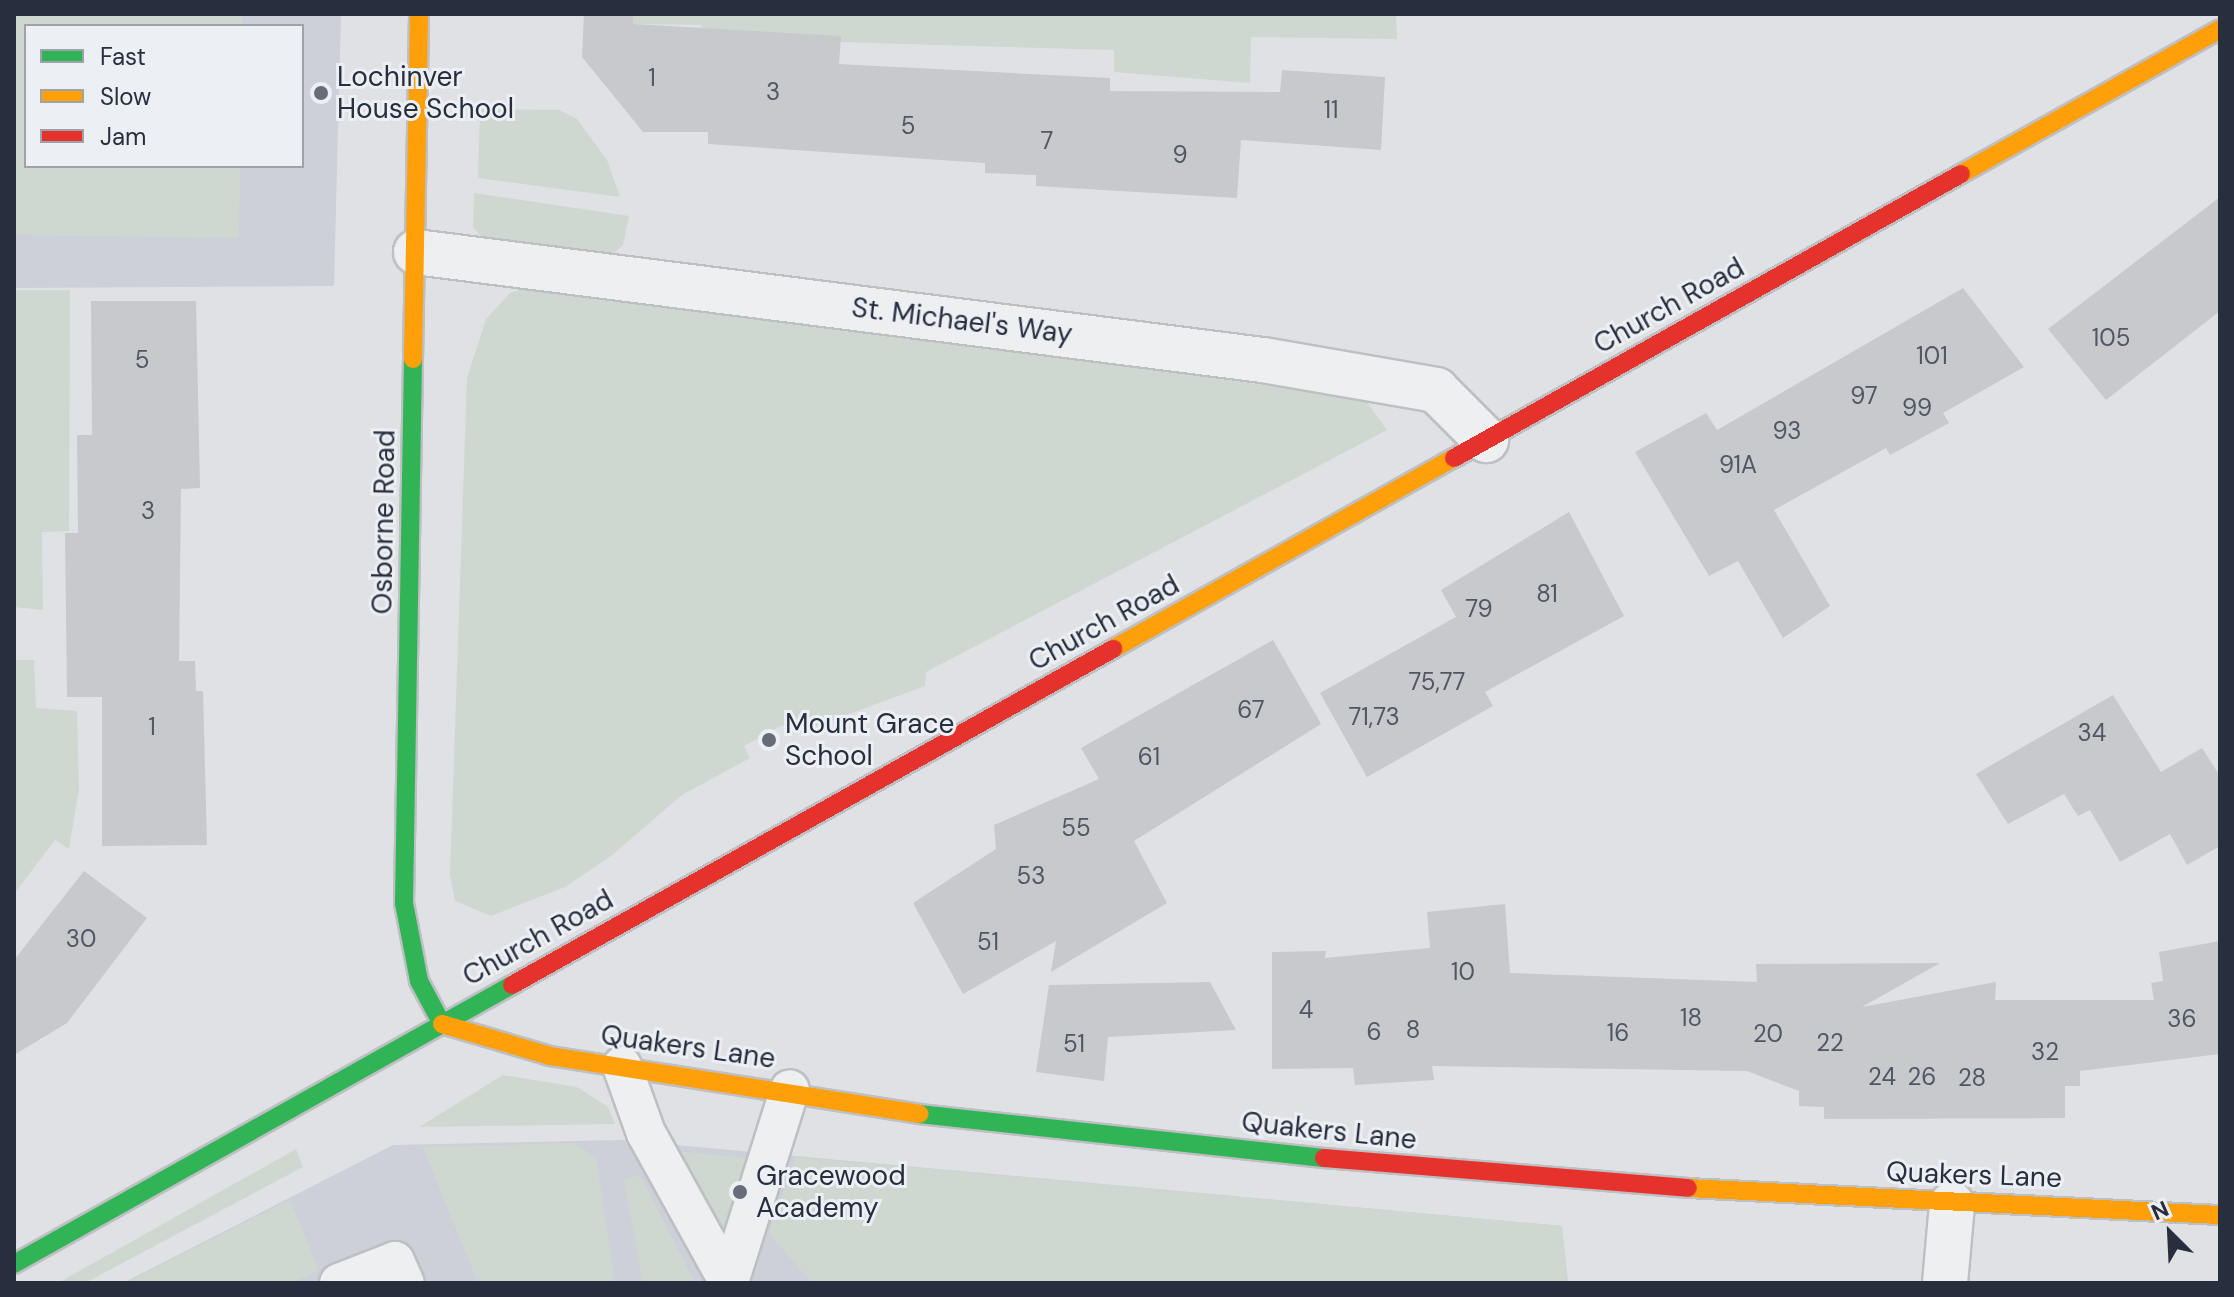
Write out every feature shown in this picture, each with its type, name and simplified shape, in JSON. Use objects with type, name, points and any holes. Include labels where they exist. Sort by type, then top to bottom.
[{"type":"street","name":"Osborne Road","points":[[419,14],[404,903],[419,981],[442,1024]]},
{"type":"street","name":"Church Road","points":[[14,1264],[2220,29]]},
{"type":"street","name":"St. Michael's Way","points":[[416,252],[1395,382],[1436,390],[1486,440]]},
{"type":"street","name":"Quakers Lane","points":[[442,1024],[550,1056],[790,1089],[964,1121],[1519,1178],[1952,1204],[2220,1215]]},
{"type":"street","points":[[1945,1283],[1952,1204]]},
{"type":"lane","points":[[622,1066],[646,1133],[729,1282]]},
{"type":"lane","points":[[729,1282],[790,1089]]},
{"type":"lane","points":[[339,1283],[395,1261],[405,1283]]},
{"type":"shaded area","name":"Lochinver House School","points":[[14,14],[341,14],[334,286],[14,288]]},
{"type":"shaded area","points":[[14,14],[242,14],[242,24],[24,24],[24,168],[240,168],[239,238],[14,235]]},
{"type":"shaded area","points":[[634,14],[1396,14],[1397,39],[1251,37],[1250,83],[1114,72],[1114,50],[701,38],[701,25],[633,24]]},
{"type":"shaded area","points":[[480,109],[559,110],[577,119],[607,160],[620,197],[478,178]]},
{"type":"shaded area","points":[[474,193],[629,216],[623,245],[610,257],[483,239],[473,227]]},
{"type":"shaded area","points":[[539,284],[948,336],[1366,401],[1387,430],[926,672],[925,686],[790,736],[783,725],[744,746],[750,758],[682,795],[611,856],[565,887],[491,916],[455,901],[450,875],[467,378],[486,319],[510,293]]},
{"type":"shaded area","points":[[14,290],[70,290],[69,531],[42,532],[43,610],[14,607]]},
{"type":"shaded area","points":[[14,660],[34,660],[36,708],[77,711],[79,789],[69,849],[55,840],[14,894]]},
{"type":"shaded area","points":[[503,1075],[577,1087],[608,1107],[615,1124],[419,1127]]},
{"type":"shaded area","name":"Gracewood Academy","points":[[621,1140],[1562,1226],[1568,1283],[123,1283],[393,1145]]},
{"type":"shaded area","points":[[573,1143],[596,1157],[615,1283],[478,1283],[423,1147]]},
{"type":"shaded area","points":[[296,1149],[303,1167],[85,1283],[58,1283]]},
{"type":"shaded area","points":[[675,1151],[746,1158],[725,1230],[713,1229]]},
{"type":"shaded area","points":[[796,1157],[1562,1226],[1567,1283],[812,1283],[769,1233]]},
{"type":"shaded area","points":[[640,1175],[695,1283],[643,1283],[624,1180]]},
{"type":"shaded area","points":[[290,1200],[319,1271],[290,1283],[125,1283]]},
{"type":"building","points":[[584,14],[634,14],[633,24],[841,36],[839,64],[1110,78],[1110,91],[1280,92],[1282,70],[1385,77],[1381,150],[1241,140],[1237,198],[1036,186],[1036,175],[985,173],[985,163],[708,144],[708,132],[643,132],[582,57]]},
{"type":"building","points":[[2220,197],[2220,311],[2106,400],[2048,329]]},
{"type":"building","points":[[1963,288],[2024,367],[1943,413],[1949,423],[1890,455],[1886,448],[1774,510],[1830,606],[1783,638],[1738,561],[1709,576],[1635,452],[1706,413],[1717,430]]},
{"type":"building","points":[[91,301],[196,301],[200,488],[181,489],[179,661],[195,661],[196,691],[203,691],[207,845],[102,846],[102,697],[67,697],[65,533],[78,533],[77,435],[92,435]]},
{"type":"building","points":[[1569,512],[1624,616],[1485,692],[1493,706],[1367,777],[1320,693],[1456,617],[1441,590]]},
{"type":"building","points":[[1273,640],[1321,724],[1134,841],[1167,903],[1051,972],[1056,941],[963,994],[913,903],[996,849],[994,825],[1099,779],[1081,748]]},
{"type":"building","points":[[2113,695],[2161,772],[2202,748],[2220,776],[2220,846],[2187,865],[2170,834],[2120,862],[2090,810],[2078,816],[2064,794],[2008,824],[1976,774]]},
{"type":"building","points":[[84,871],[147,918],[67,1023],[14,1055],[14,960]]},
{"type":"building","points":[[1505,904],[1510,973],[1757,982],[1756,964],[1940,963],[1862,1007],[1996,982],[1995,1000],[2154,1000],[2151,983],[2163,981],[2159,952],[2220,941],[2220,1054],[2080,1071],[2080,1086],[2065,1086],[2065,1118],[1824,1119],[1824,1107],[1799,1106],[1799,1091],[1747,1071],[1432,1066],[1434,1080],[1355,1085],[1353,1068],[1272,1069],[1272,952],[1326,951],[1325,958],[1430,948],[1427,912]]},
{"type":"building","points":[[1210,982],[1236,1030],[1108,1037],[1104,1081],[1036,1072],[1049,985]]},
{"type":"traffic: fast","points":[[413,359],[404,903],[419,981],[442,1024]]},
{"type":"traffic: fast","points":[[14,1264],[512,985]]},
{"type":"traffic: fast","points":[[919,1114],[1324,1158]]},
{"type":"traffic: slow","points":[[413,359],[419,14]]},
{"type":"traffic: slow","points":[[1961,174],[2220,29]]},
{"type":"traffic: slow","points":[[1113,649],[1454,458]]},
{"type":"traffic: slow","points":[[442,1024],[550,1056],[919,1114]]},
{"type":"traffic: slow","points":[[1688,1188],[2220,1215]]},
{"type":"traffic: jam","points":[[1454,458],[1961,174]]},
{"type":"traffic: jam","points":[[512,985],[1113,649]]},
{"type":"traffic: jam","points":[[1324,1158],[1688,1188]]},
{"type":"place","name":"Lochinver House School","points":[[321,93]]},
{"type":"place","name":"Mount Grace School","points":[[769,740]]},
{"type":"place","name":"Gracewood Academy","points":[[740,1192]]}]
